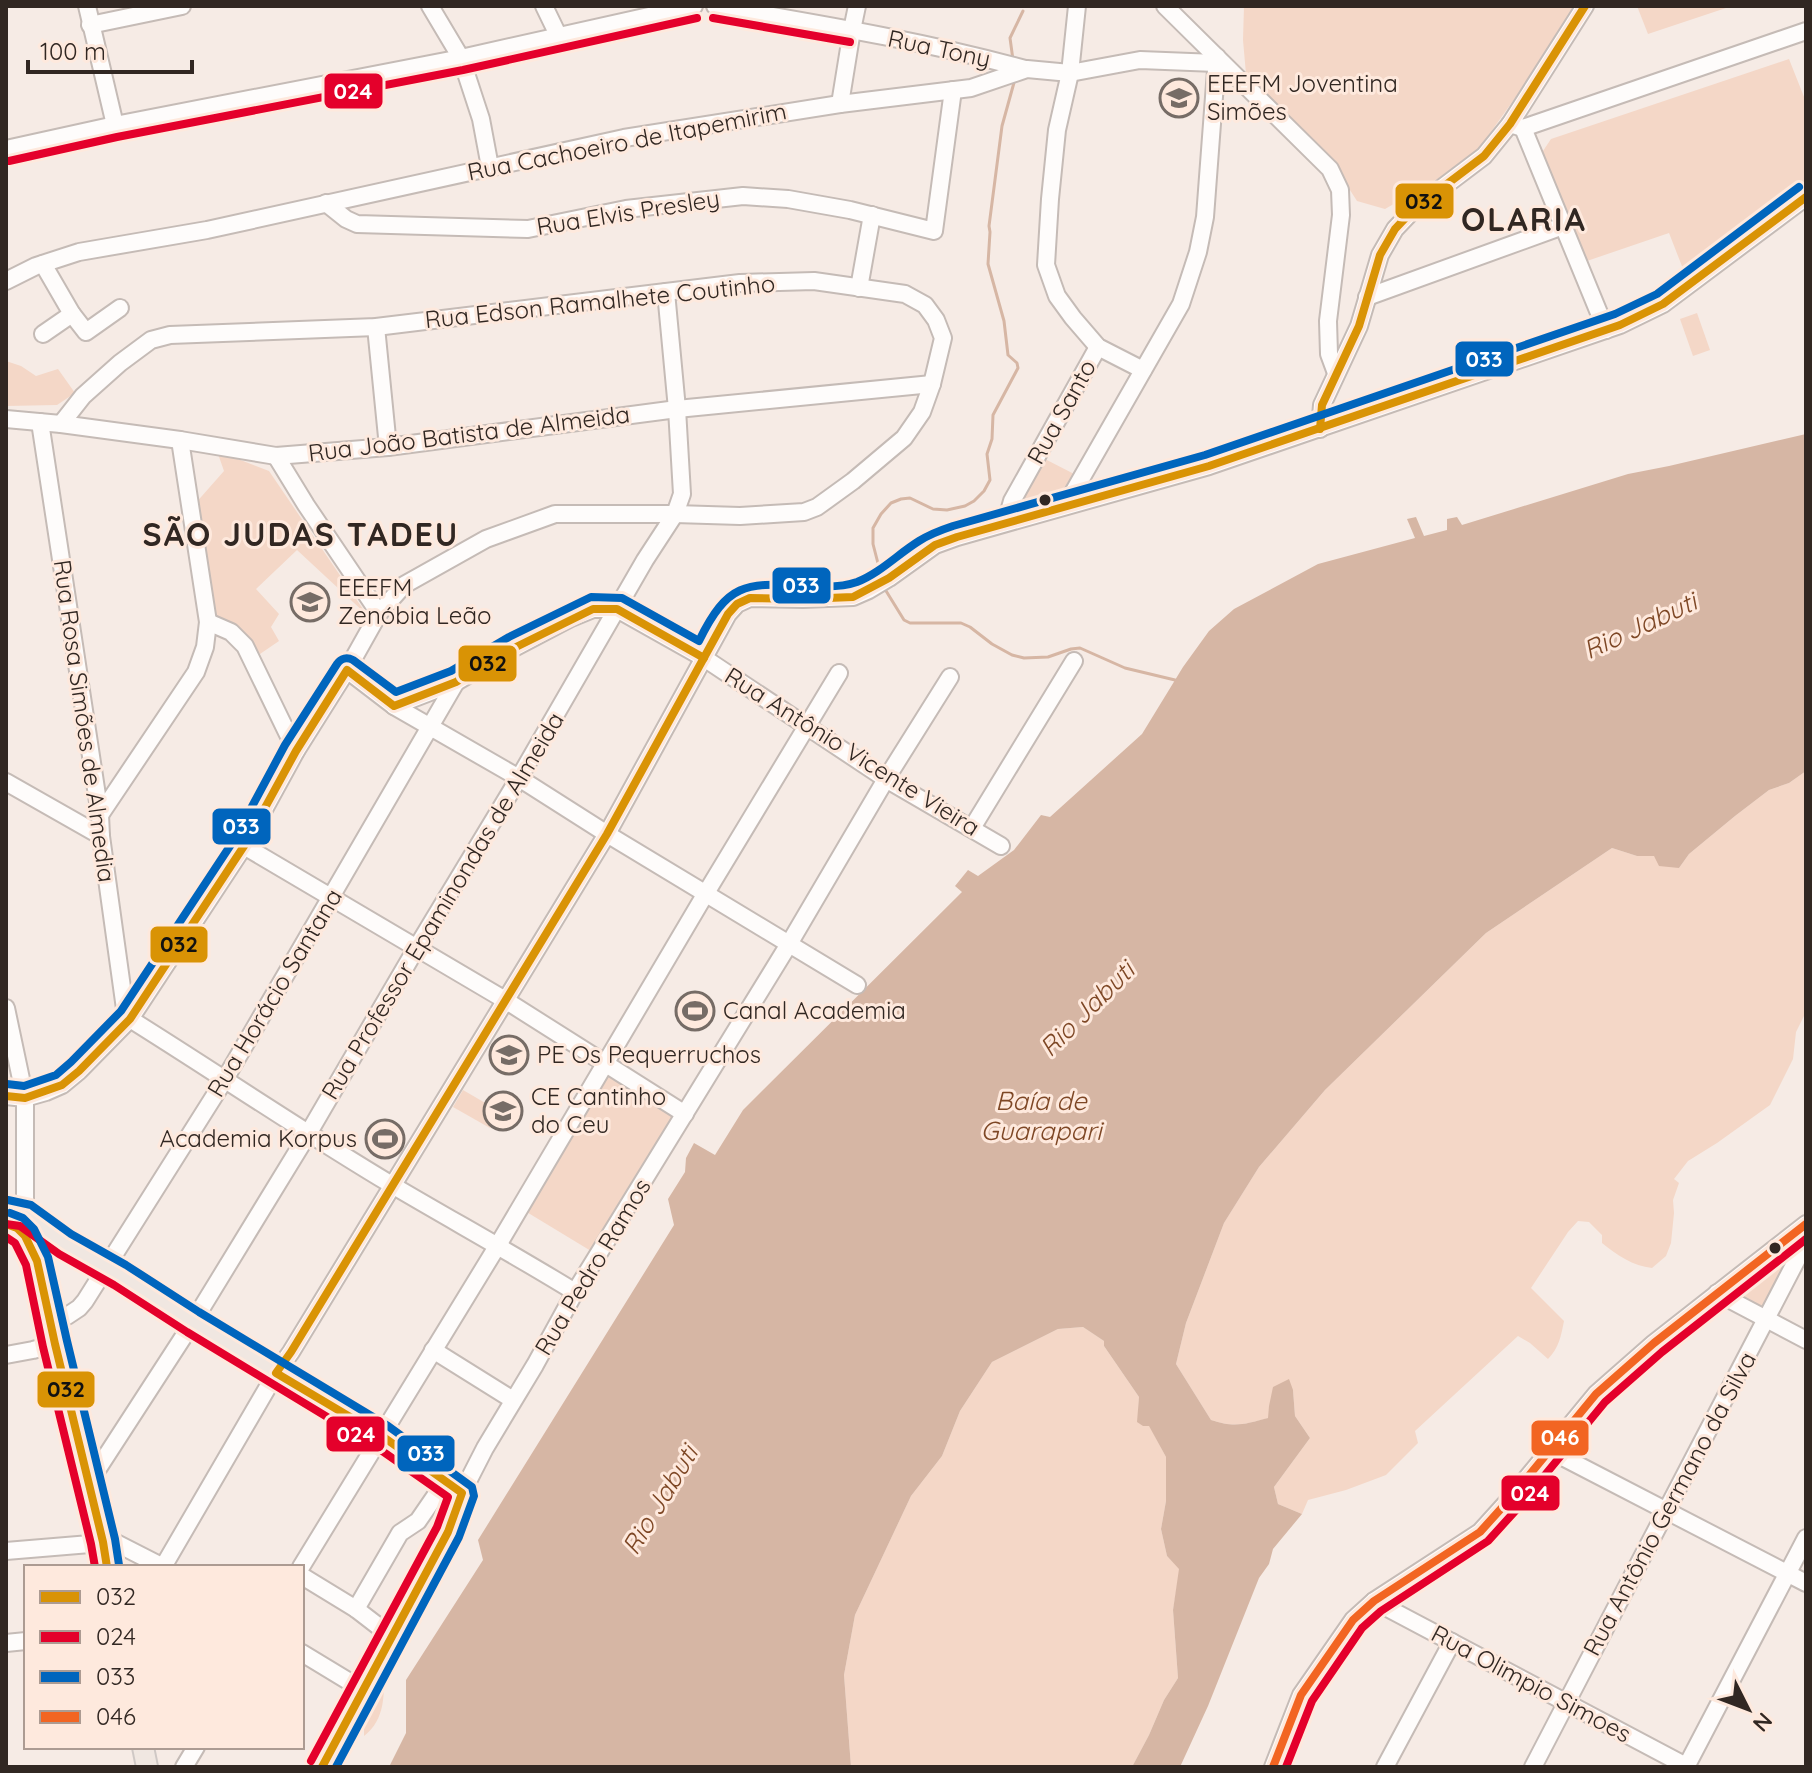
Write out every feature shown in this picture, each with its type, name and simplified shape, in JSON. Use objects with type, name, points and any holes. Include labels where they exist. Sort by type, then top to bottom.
[{"type":"main road","points":[[12,1217],[105,1266],[382,1436],[462,1493]]},
{"type":"main road","points":[[12,1217],[37,1261],[107,1565]]},
{"type":"main road","points":[[37,1261],[45,1245],[57,1238]]},
{"type":"main road","name":"Rua Pedro Ramos","points":[[322,1767],[448,1532],[462,1493]]},
{"type":"street","points":[[87,6],[115,125]]},
{"type":"street","points":[[90,25],[182,6]]},
{"type":"street","points":[[430,6],[461,58],[481,119],[490,167]]},
{"type":"street","points":[[544,6],[558,35]]},
{"type":"street","points":[[6,149],[461,58],[654,10],[694,6]]},
{"type":"street","name":"Rua Tony","points":[[715,6],[852,30],[1027,69]]},
{"type":"street","points":[[840,104],[857,6]]},
{"type":"street","points":[[1077,6],[1070,73],[1057,130],[1046,265],[1057,296],[1098,347],[1143,370]]},
{"type":"street","points":[[1165,6],[1216,60],[1330,169],[1340,190],[1341,215],[1328,321],[1329,354],[1336,373]]},
{"type":"street","points":[[1320,429],[1322,405],[1359,326],[1380,255],[1395,229],[1414,209],[1484,156],[1517,126],[1585,6]]},
{"type":"street","points":[[1517,126],[1806,31]]},
{"type":"street","name":"Rua Cachoeiro de Itapemirim","points":[[6,281],[79,252],[207,230],[624,138],[840,104],[971,88],[1027,69],[1070,73],[1140,60],[1216,60]]},
{"type":"street","points":[[1066,505],[1181,304],[1198,252],[1205,217],[1216,60]]},
{"type":"street","name":"Rua Elvis Presley","points":[[326,203],[357,224],[528,229],[626,209],[743,196],[788,199],[934,231],[953,90]]},
{"type":"street","points":[[1517,126],[1606,330]]},
{"type":"street","points":[[164,1565],[276,1373],[607,834],[728,614],[737,604],[750,598],[853,597],[889,578],[935,545],[1006,522],[1209,466],[1606,330],[1663,304],[1806,197]]},
{"type":"street","points":[[859,288],[872,215]]},
{"type":"street","points":[[1367,297],[1563,226]]},
{"type":"street","points":[[43,264],[86,332],[120,308]]},
{"type":"street","name":"Rua Edson Ramalhete Coutinho","points":[[25,1098],[62,1085],[130,1019],[244,846],[296,751],[379,613],[404,585],[486,539],[555,514],[740,516],[804,512],[817,507],[904,438],[922,412],[943,338],[936,320],[925,305],[905,294],[814,281],[740,283],[376,327],[170,335],[151,340],[120,363],[83,396],[61,424]]},
{"type":"street","name":"Rua Professor Epaminondas de Almeida","points":[[88,1484],[193,1322],[308,1134],[675,514],[682,494],[666,292]]},
{"type":"street","points":[[43,334],[72,314]]},
{"type":"street","points":[[376,327],[388,447]]},
{"type":"street","name":"Rua Santo","points":[[1006,522],[1012,501],[1098,347]]},
{"type":"street","name":"Rua João Batista de Almeida","points":[[6,419],[180,440],[276,456],[388,447],[677,409],[932,384]]},
{"type":"street","name":"Rua Rosa Simões de Almedia","points":[[40,422],[100,815],[122,997],[130,1019]]},
{"type":"street","points":[[100,815],[196,672],[205,647],[208,622],[180,440]]},
{"type":"street","points":[[276,456],[379,613]]},
{"type":"street","name":"Rua Horácio Santana","points":[[394,706],[456,682],[571,618],[593,609],[617,609]]},
{"type":"street","name":"Rua Antônio Vicente Vieira","points":[[617,609],[704,658],[886,779],[1001,846]]},
{"type":"street","points":[[208,622],[231,632],[245,646],[296,751]]},
{"type":"street","points":[[972,828],[1074,661]]},
{"type":"street","points":[[347,670],[394,706],[519,778],[857,985]]},
{"type":"street","points":[[302,1565],[498,1245],[839,673]]},
{"type":"street","name":"Rua Pedro Ramos","points":[[462,1493],[575,1292],[950,677]]},
{"type":"street","name":"Rua Horácio Santana","points":[[47,1309],[61,1317],[73,1313],[85,1301],[225,1079],[456,682]]},
{"type":"street","points":[[6,782],[101,836]]},
{"type":"street","points":[[244,846],[505,1000],[685,1114]]},
{"type":"street","points":[[6,1008],[25,1098],[12,1217]]},
{"type":"street","points":[[130,1019],[308,1134],[575,1292]]},
{"type":"street","points":[[6,1096],[25,1098]]},
{"type":"street","points":[[1273,1767],[1301,1695],[1353,1620],[1374,1601],[1480,1532],[1596,1394],[1654,1343],[1806,1224]]},
{"type":"street","name":"Rua Antônio Germano da Silva","points":[[1533,1767],[1806,1242]]},
{"type":"street","points":[[1717,1293],[1806,1340]]},
{"type":"street","points":[[6,1355],[55,1344]]},
{"type":"street","points":[[433,1350],[513,1400]]},
{"type":"street","points":[[1549,1450],[1806,1583]]},
{"type":"street","points":[[356,1609],[400,1533],[418,1521],[440,1489]]},
{"type":"street","points":[[1687,1767],[1806,1538]]},
{"type":"street","points":[[6,1551],[114,1542],[159,1565]]},
{"type":"street","points":[[304,1577],[356,1609],[391,1636]]},
{"type":"street","name":"Rua Olimpio Simoes","points":[[1374,1601],[1687,1767]]},
{"type":"street","points":[[1385,1767],[1452,1642]]},
{"type":"street","points":[[304,1654],[363,1690]]},
{"type":"street","points":[[184,1767],[195,1749]]},
{"type":"shaded area","points":[[1244,6],[1578,6],[1478,150],[1439,178],[1385,209],[1357,201],[1332,162],[1272,110],[1246,74]]},
{"type":"shaded area","points":[[1637,6],[1732,6],[1648,34]]},
{"type":"shaded area","points":[[1789,59],[1806,102],[1806,190],[1687,279],[1669,233],[1584,262],[1537,160],[1551,139]]},
{"type":"shaded area","points":[[1697,313],[1710,350],[1693,356],[1680,319]]},
{"type":"shaded area","points":[[6,361],[36,376],[58,369],[75,393],[57,405],[6,406]]},
{"type":"shaded area","points":[[217,451],[269,471],[367,615],[297,550],[256,589],[279,614],[271,627],[279,641],[260,654],[253,645],[214,619],[194,505],[224,471]]},
{"type":"shaded area","points":[[1043,458],[1076,475],[1061,502],[1017,513],[1016,507]]},
{"type":"shaded area","points":[[1806,771],[1806,1017],[1796,1032],[1793,1059],[1770,1105],[1688,1161],[1674,1179],[1679,1183],[1673,1200],[1671,1243],[1666,1256],[1652,1268],[1632,1262],[1602,1243],[1602,1235],[1589,1222],[1578,1221],[1531,1288],[1564,1321],[1561,1337],[1548,1359],[1518,1336],[1415,1431],[1418,1443],[1386,1475],[1308,1500],[1302,1514],[1278,1504],[1274,1487],[1310,1438],[1295,1416],[1293,1390],[1269,1406],[1269,1418],[1227,1424],[1211,1420],[1176,1364],[1186,1323],[1224,1223],[1259,1167],[1325,1090],[1486,933],[1612,848],[1637,856],[1654,856],[1679,868],[1689,854],[1769,790],[1789,783]]},
{"type":"shaded area","points":[[608,1074],[674,1114],[591,1251],[525,1211]]},
{"type":"shaded area","points":[[463,1090],[499,1111],[490,1128],[453,1107]]},
{"type":"shaded area","points":[[1796,1246],[1765,1313],[1729,1293]]},
{"type":"shaded area","points":[[1083,1327],[1104,1341],[1104,1346],[1139,1397],[1138,1422],[1149,1425],[1166,1457],[1166,1501],[1161,1529],[1167,1556],[1180,1569],[1173,1610],[1178,1678],[1164,1700],[1149,1735],[1132,1767],[851,1767],[844,1675],[855,1615],[911,1496],[942,1456],[960,1411],[992,1362],[1058,1329]]},
{"type":"shaded area","points":[[384,1668],[380,1714],[364,1736],[364,1701]]},
{"type":"water","name":"Baía de Guarapari","points":[[1806,434],[1806,771],[1789,783],[1769,790],[1689,854],[1679,868],[1659,866],[1654,856],[1637,856],[1612,848],[1486,933],[1325,1090],[1259,1167],[1224,1223],[1186,1323],[1176,1364],[1211,1420],[1227,1424],[1268,1418],[1273,1387],[1289,1379],[1295,1416],[1310,1438],[1274,1487],[1278,1504],[1302,1514],[1273,1549],[1269,1564],[1259,1578],[1180,1767],[1132,1767],[1178,1678],[1173,1610],[1179,1569],[1167,1556],[1161,1529],[1166,1501],[1166,1457],[1149,1426],[1137,1422],[1139,1397],[1104,1346],[1104,1341],[1083,1327],[1058,1329],[992,1362],[960,1411],[942,1456],[911,1496],[855,1615],[844,1675],[851,1767],[389,1767],[406,1733],[406,1680],[483,1560],[478,1540],[674,1225],[668,1199],[685,1172],[686,1158],[694,1143],[715,1155],[743,1110],[962,892],[955,886],[968,870],[978,876],[1014,850],[1041,815],[1050,817],[1142,734],[1209,631],[1234,609],[1318,564],[1415,538],[1407,519],[1416,517],[1424,536],[1447,530],[1447,519],[1457,517],[1462,525],[1628,474]]},
{"type":"waterway","points":[[1013,60],[1010,38],[1023,11]]},
{"type":"waterway","points":[[881,575],[873,544],[873,528],[891,503],[910,498],[933,509],[965,506],[984,491],[990,480],[987,454],[992,439],[993,415],[1018,368],[1008,355],[1004,321],[988,264],[989,226],[1002,126],[1015,79]]},
{"type":"waterway","points":[[883,586],[904,620],[910,623],[961,623],[992,644],[1024,658],[1048,657],[1080,648],[1125,668],[1175,680]]},
{"type":"transit line","name":"032","points":[[1320,429],[1322,405],[1359,326],[1380,255],[1395,229],[1414,209],[1484,156],[1510,124],[1585,6]]},
{"type":"transit line","name":"024","points":[[9,161],[463,70],[697,18]]},
{"type":"transit line","name":"024","points":[[713,18],[850,42]]},
{"type":"transit line","name":"033","points":[[7,1084],[24,1086],[56,1075],[121,1011],[234,840],[285,745],[342,659],[353,660],[396,692],[451,671],[509,637],[591,597],[622,598],[699,641],[721,605],[744,589],[773,585],[836,586],[857,582],[919,541],[944,529],[1205,455],[1615,314],[1657,294],[1799,187]]},
{"type":"transit line","name":"032","points":[[322,1767],[448,1532],[462,1493],[382,1436],[276,1373],[607,834],[728,614],[737,604],[750,598],[853,597],[889,578],[935,545],[957,537],[1209,466],[1620,325],[1663,304],[1806,197]]},
{"type":"transit line","name":"032","points":[[6,1096],[25,1098],[62,1085],[130,1019],[244,846],[296,751],[347,670],[394,706],[456,682],[514,648],[593,609],[617,609],[704,658]]},
{"type":"transit line","name":"033","points":[[8,1200],[31,1205],[71,1234],[388,1426],[472,1487],[474,1496],[459,1537],[336,1767]]},
{"type":"transit line","name":"033","points":[[10,1213],[23,1218],[34,1229],[48,1257],[119,1565]]},
{"type":"transit line","name":"032","points":[[6,1224],[17,1228],[25,1236],[37,1261],[107,1565]]},
{"type":"transit line","name":"024","points":[[6,1224],[20,1226],[59,1254],[375,1446],[448,1497],[437,1527],[311,1761]]},
{"type":"transit line","name":"046","points":[[1273,1767],[1301,1695],[1353,1620],[1374,1601],[1480,1532],[1596,1394],[1654,1343],[1806,1224]]},
{"type":"transit line","name":"024","points":[[6,1237],[15,1243],[26,1265],[95,1565]]},
{"type":"transit line","name":"024","points":[[1286,1767],[1312,1701],[1362,1628],[1381,1611],[1488,1541],[1605,1402],[1662,1352],[1806,1239]]},
{"type":"place","name":"EEEFM Joventina Simões","points":[[1179,98]]},
{"type":"place","name":"EEEFM Zenóbia Leão","points":[[310,602]]},
{"type":"place","name":"Canal Academia","points":[[695,1011]]},
{"type":"place","name":"PE Os Pequerruchos","points":[[509,1055]]},
{"type":"place","name":"CE Cantinho do Ceu","points":[[503,1111]]},
{"type":"place","name":"Academia Korpus","points":[[385,1139]]},
{"type":"district","name":"OLARIA","points":[[1524,220]]},
{"type":"district","name":"SÃO JUDAS TADEU","points":[[301,535]]},
{"type":"water label","name":"Rio Jabuti","points":[[1640,626]]},
{"type":"water label","name":"Rio Jabuti","points":[[1087,1009]]},
{"type":"water label","name":"Rio Jabuti","points":[[660,1500]]}]
